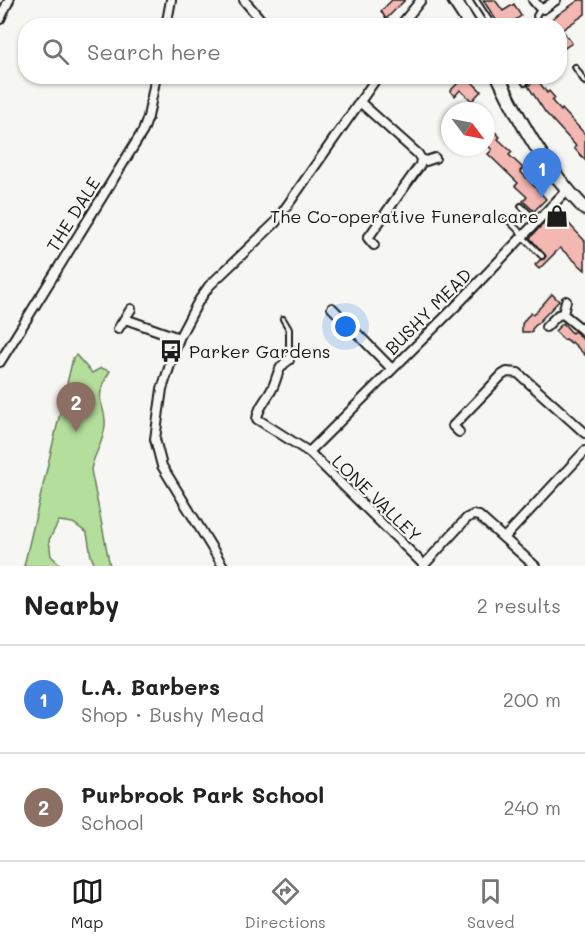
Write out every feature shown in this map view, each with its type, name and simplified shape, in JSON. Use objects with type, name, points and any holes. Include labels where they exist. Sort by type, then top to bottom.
[{"type":"main road","points":[[454,0],[466,18]]},
{"type":"main road","points":[[502,84],[530,140],[567,190],[583,203]]},
{"type":"street","points":[[0,19],[9,0]]},
{"type":"street","points":[[168,18],[171,0]]},
{"type":"street","points":[[244,0],[259,18]]},
{"type":"street","points":[[406,18],[421,0]]},
{"type":"street","points":[[533,0],[541,9],[556,0]]},
{"type":"street","name":"THE DALE","points":[[0,362],[146,125],[154,84]]},
{"type":"street","points":[[223,566],[162,466],[157,446],[156,427],[162,389],[180,338],[198,302],[209,286],[275,223],[373,84]]},
{"type":"street","points":[[361,102],[421,159],[426,161],[435,158]]},
{"type":"street","points":[[374,245],[364,240],[420,165],[421,159]]},
{"type":"street","name":"BUSHY MEAD","points":[[309,452],[567,190]]},
{"type":"street","points":[[563,314],[566,301]]},
{"type":"street","points":[[332,308],[392,369]]},
{"type":"street","points":[[118,329],[131,309]]},
{"type":"street","points":[[546,327],[558,315],[563,314]]},
{"type":"street","points":[[563,314],[585,332]]},
{"type":"street","points":[[125,319],[180,338]]},
{"type":"street","name":"LONE VALLEY","points":[[289,360],[283,364],[274,380],[274,385],[258,412],[257,419],[309,452],[423,565],[467,518],[473,515],[478,516],[536,566]]},
{"type":"street","points":[[453,427],[502,375],[513,372],[585,433]]},
{"type":"street","points":[[504,538],[585,451]]},
{"type":"lane","points":[[476,0],[488,18]]},
{"type":"lane","points":[[537,18],[536,15],[541,9]]},
{"type":"lane","points":[[575,67],[585,82]]},
{"type":"lane","points":[[521,206],[537,221]]},
{"type":"lane","points":[[507,219],[542,256]]},
{"type":"lane","points":[[283,319],[288,329],[289,360]]},
{"type":"green space","points":[[76,355],[92,373],[101,368],[110,371],[100,394],[105,419],[104,431],[91,470],[110,566],[95,566],[87,533],[73,523],[59,521],[49,540],[51,556],[61,565],[67,566],[24,566],[73,358]]},
{"type":"building","points":[[392,0],[405,0],[387,18],[381,11]]},
{"type":"building","points":[[483,0],[495,0],[503,11],[514,4],[521,16],[518,18],[495,18]]},
{"type":"building","points":[[579,0],[585,0],[585,14],[567,27],[567,18],[553,18]]},
{"type":"building","points":[[567,36],[572,43],[567,46]]},
{"type":"building","points":[[457,84],[474,84],[481,91],[472,101],[460,90],[455,96],[450,91]]},
{"type":"building","points":[[541,84],[547,93],[549,91],[555,98],[552,101],[585,134],[585,160],[574,148],[576,146],[545,112],[528,86]]},
{"type":"building","points":[[495,132],[500,137],[498,139],[512,152],[509,155],[523,168],[520,171],[546,199],[534,211],[523,201],[527,197],[515,186],[518,183],[490,156],[495,156]]},
{"type":"building","points":[[554,212],[558,212],[585,241],[585,270],[560,248],[539,269],[535,265],[546,256],[530,238]]},
{"type":"building","points":[[552,294],[559,301],[532,329],[532,332],[522,332],[522,324],[526,318],[531,313],[533,315]]},
{"type":"building","points":[[563,323],[585,342],[585,355],[572,342],[564,340],[555,331]]},
{"type":"place","name":"L.A. Barbers","points":[[542,198]]},
{"type":"place","name":"The Co-operative Funeralcare","points":[[557,216]]},
{"type":"place","name":"Parker Gardens","points":[[171,351]]},
{"type":"place","name":"Purbrook Park School","points":[[76,432]]}]
